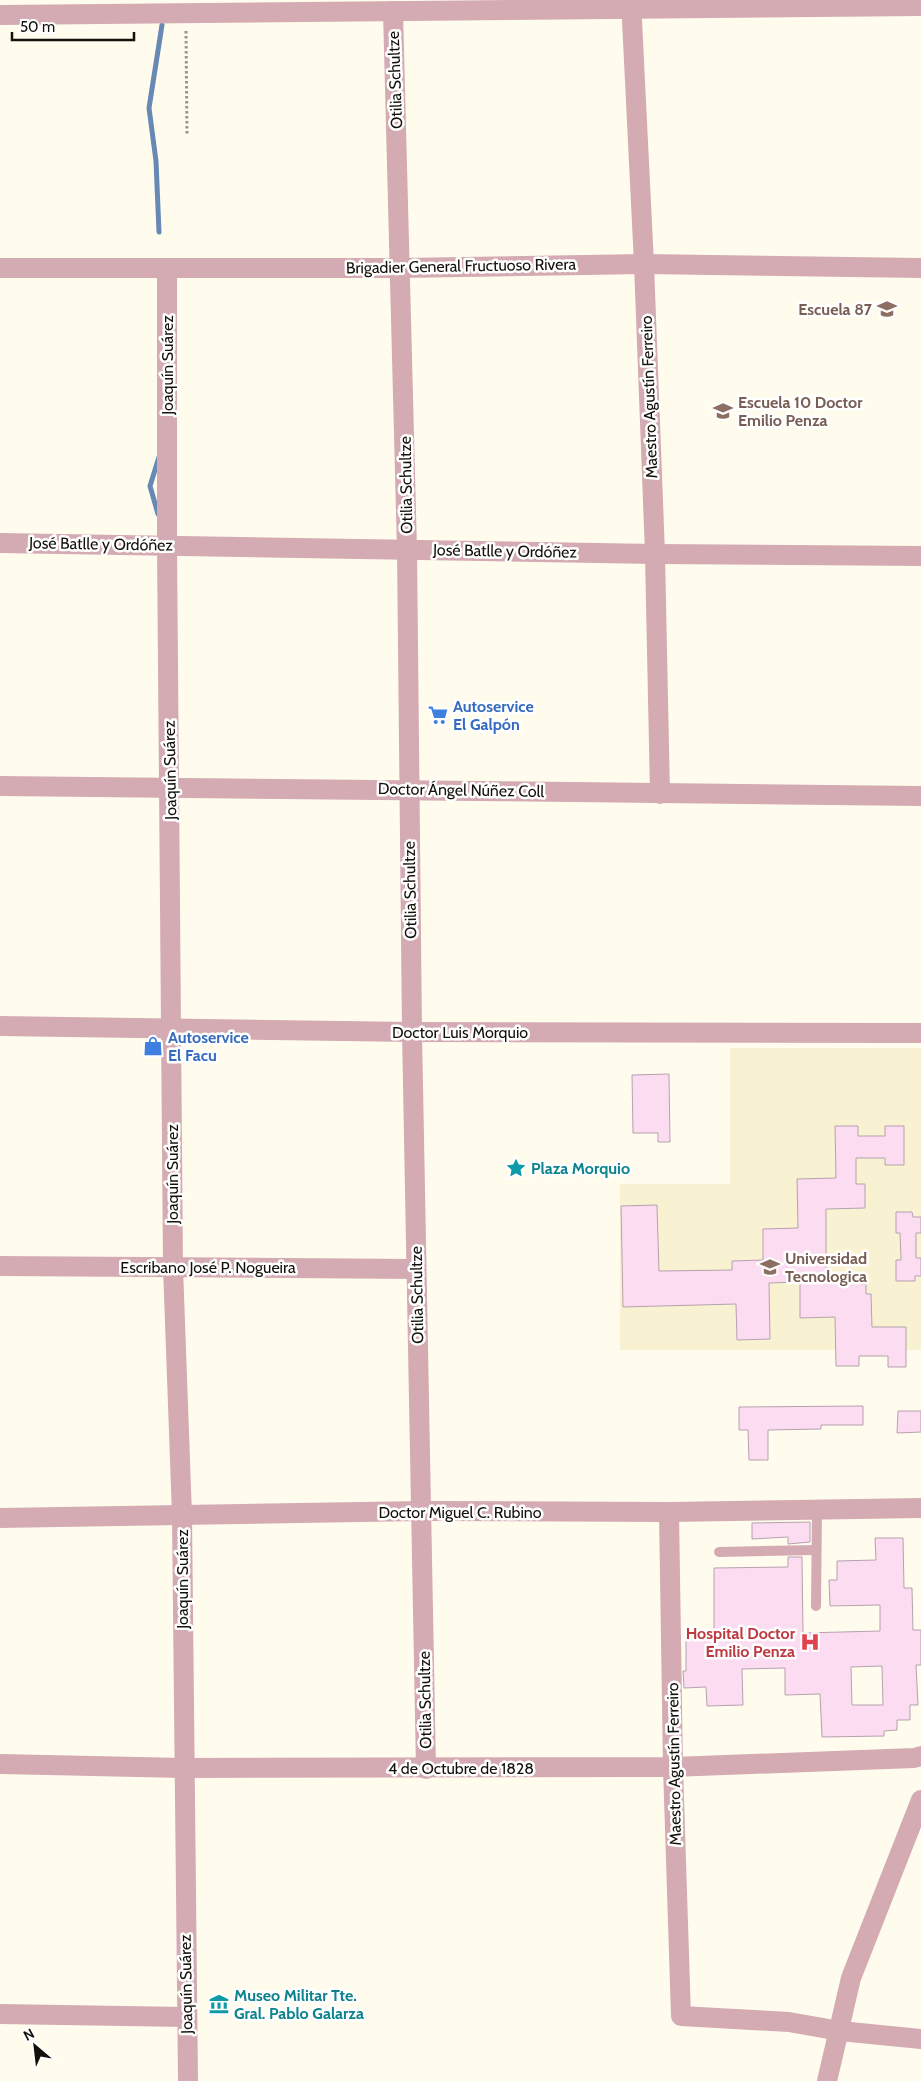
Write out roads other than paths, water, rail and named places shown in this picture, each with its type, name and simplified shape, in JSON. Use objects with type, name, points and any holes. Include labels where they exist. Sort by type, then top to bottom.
[{"type":"street","points":[[0,15],[393,11],[631,4],[921,6]]},
{"type":"street","name":"Maestro Agustín Ferreiro","points":[[631,4],[644,264],[655,554],[660,794]]},
{"type":"street","name":"Otilia Schultze","points":[[393,11],[407,550],[412,1032],[426,1769]]},
{"type":"street","name":"Brigadier General Fructuoso Rivera","points":[[0,268],[400,268],[644,264],[921,268]]},
{"type":"street","name":"Joaquín Suárez","points":[[167,268],[167,545],[173,1267],[182,1515],[188,2081]]},
{"type":"street","name":"José Batlle y Ordóñez","points":[[0,543],[655,554],[921,556]]},
{"type":"street","name":"Doctor Ángel Núñez Coll","points":[[0,786],[921,796]]},
{"type":"street","name":"Doctor Luis Morquio","points":[[0,1026],[412,1032],[921,1033]]},
{"type":"street","name":"Escribano José P. Nogueira","points":[[0,1266],[416,1269]]},
{"type":"street","name":"Doctor Miguel C. Rubino","points":[[0,1518],[422,1511],[670,1512],[921,1508]]},
{"type":"street","name":"Maestro Agustín Ferreiro","points":[[670,1512],[673,1767],[681,2016],[789,2022],[840,2030]]},
{"type":"street","name":"4 de Octubre de 1828","points":[[0,1764],[184,1768],[673,1767],[914,1758],[921,1756]]},
{"type":"street","points":[[828,2081],[851,1978],[921,1800]]},
{"type":"street","points":[[0,2014],[186,2017]]},
{"type":"street","points":[[840,2030],[921,2039]]},
{"type":"lane","points":[[816,1606],[817,1509]]},
{"type":"lane","points":[[719,1552],[816,1550]]},
{"type":"waterway","points":[[159,232],[156,161],[149,108],[162,25]]},
{"type":"waterway","points":[[158,514],[150,486],[159,457]]},
{"type":"place","name":"Escuela 87","points":[[887,309]]},
{"type":"place","name":"Escuela 10 Doctor Emilio Penza","points":[[723,411]]},
{"type":"place","name":"Autoservice El Galpón","points":[[438,715]]},
{"type":"place","name":"Autoservice El Facu","points":[[153,1046]]},
{"type":"place","name":"Plaza Morquio","points":[[516,1168]]},
{"type":"place","name":"Universidad Tecnologica","points":[[770,1267]]},
{"type":"place","name":"Hospital Doctor Emilio Penza","points":[[810,1642]]},
{"type":"place","name":"Museo Militar Tte. Gral. Pablo Galarza","points":[[219,2004]]}]
